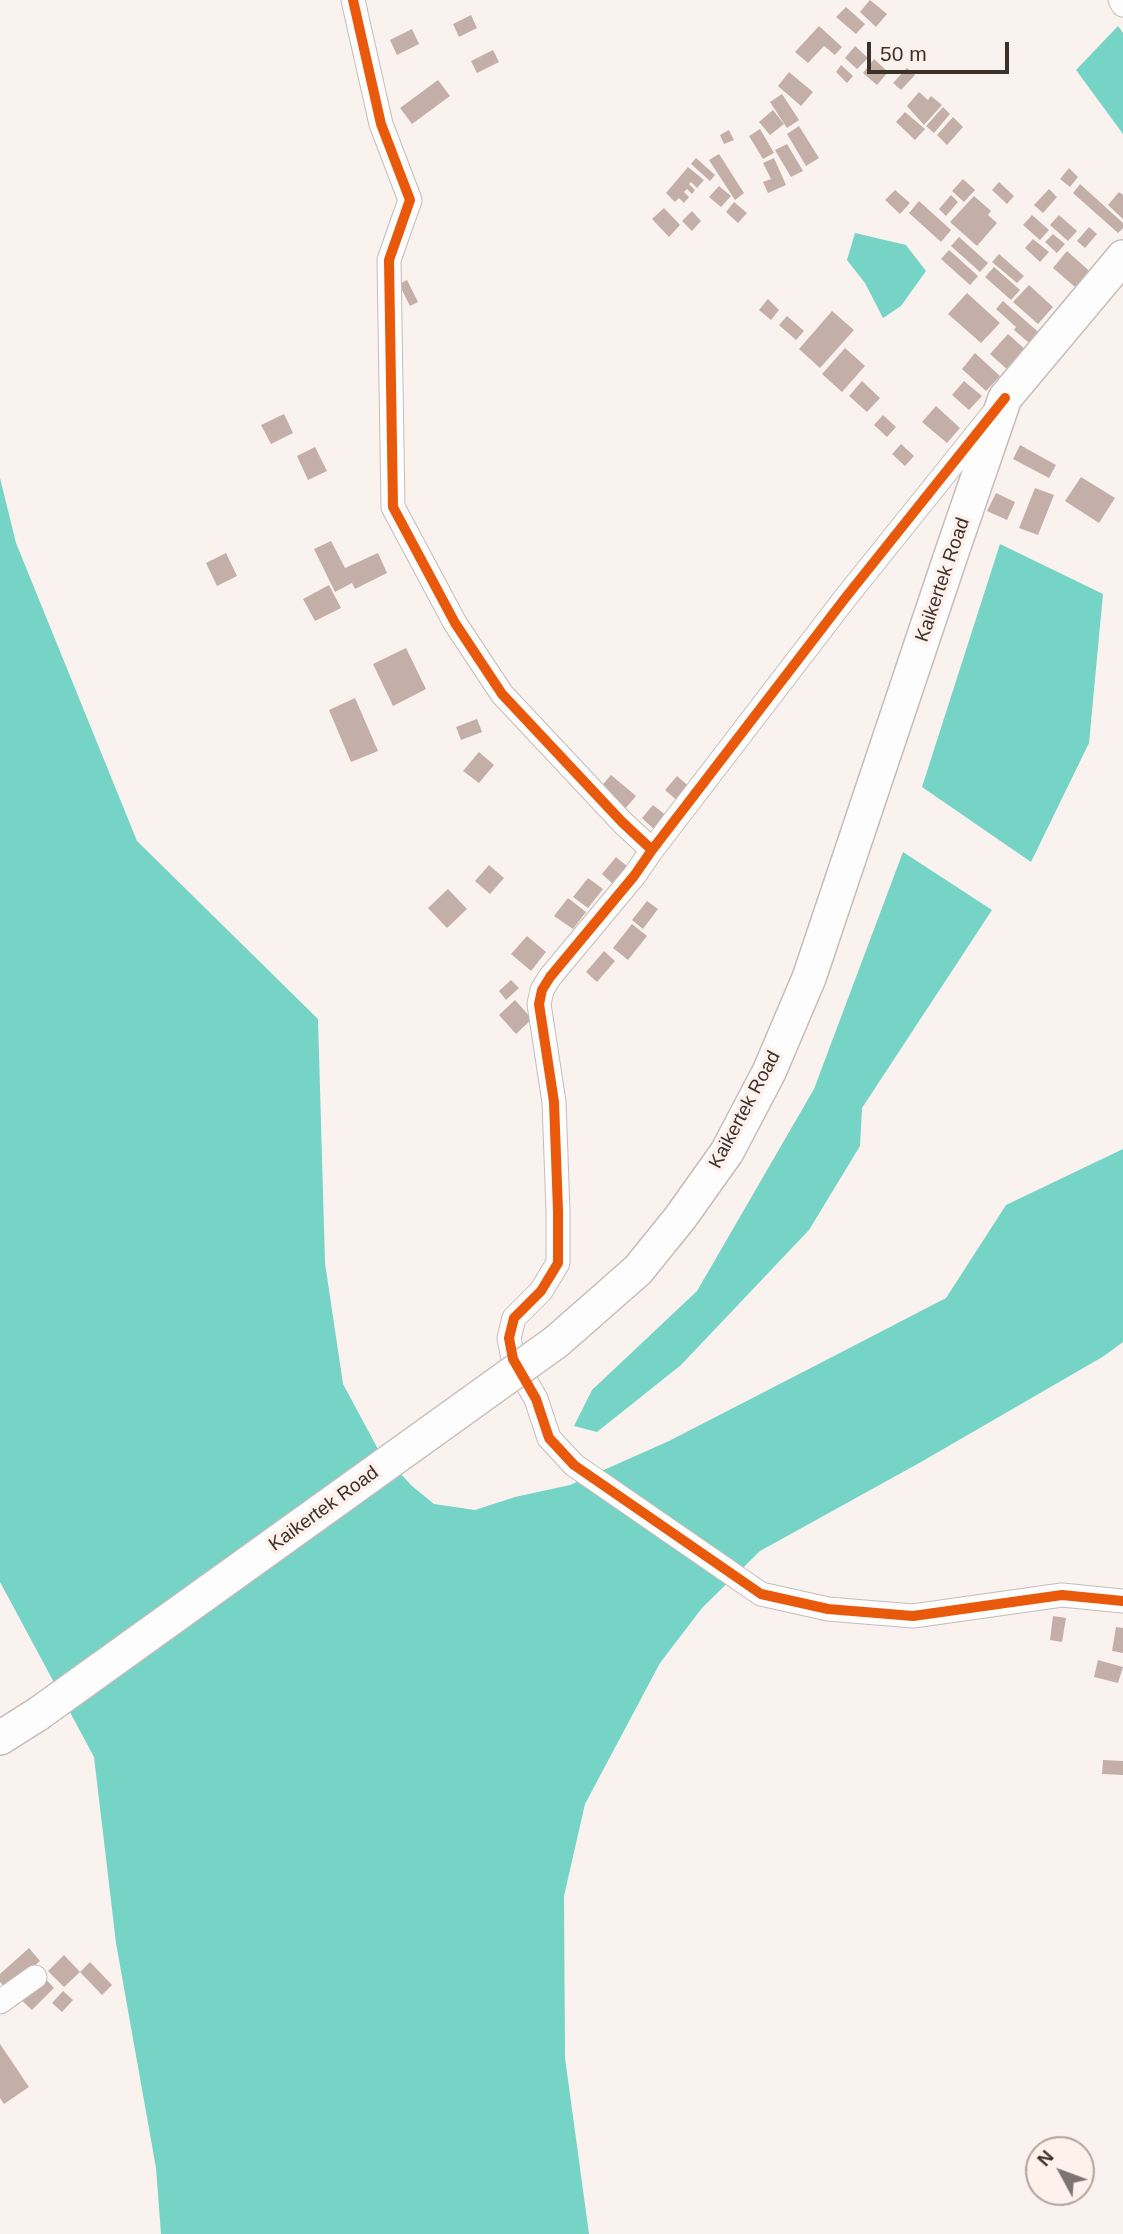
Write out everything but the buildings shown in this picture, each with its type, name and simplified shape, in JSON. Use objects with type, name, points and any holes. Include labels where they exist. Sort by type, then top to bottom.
[{"type":"main road","name":"Kaikertek Road","points":[[0,1738],[38,1714],[556,1342],[638,1270],[680,1218],[727,1152],[769,1072],[809,978],[1005,398],[1123,257]]},
{"type":"street","points":[[354,0],[381,124],[410,200],[389,260],[394,507],[455,623],[502,694],[622,822],[652,850]]},
{"type":"street","points":[[1120,0],[1123,5]]},
{"type":"street","points":[[1005,398],[846,597],[634,876],[542,990],[539,1004],[554,1102],[558,1262],[541,1292],[514,1318],[509,1338],[513,1359],[537,1399],[549,1438],[574,1465],[761,1594],[828,1609],[913,1616],[1062,1595],[1123,1601]]},
{"type":"street","points":[[0,2002],[35,1977]]},
{"type":"water","points":[[1118,26],[1123,33],[1123,134],[1076,70]]},
{"type":"water","points":[[855,233],[906,245],[926,271],[901,306],[883,318],[865,283],[847,260]]},
{"type":"water","points":[[0,478],[16,543],[137,841],[318,1019],[325,1263],[343,1384],[379,1451],[412,1486],[434,1504],[475,1510],[515,1497],[570,1485],[669,1441],[834,1356],[946,1298],[1006,1205],[1123,1149],[1123,1342],[1104,1356],[921,1462],[760,1551],[702,1608],[660,1663],[585,1804],[564,1896],[565,2058],[589,2234],[161,2234],[156,2168],[116,1943],[94,1757],[0,1582]]},
{"type":"water","points":[[1000,544],[1103,594],[1089,743],[1031,862],[922,787]]},
{"type":"water","points":[[903,852],[992,910],[862,1108],[860,1146],[809,1230],[681,1365],[597,1432],[574,1426],[592,1390],[697,1291],[814,1089]]},
{"type":"cycle path","points":[[353,0],[381,124],[410,200],[389,260],[393,507],[455,623],[502,694],[622,822],[652,850]]},
{"type":"cycle path","points":[[1005,398],[846,597],[634,876],[542,990],[539,1004],[554,1102],[558,1263],[541,1291],[514,1318],[509,1338],[513,1359],[536,1399],[549,1438],[574,1465],[761,1594],[828,1609],[913,1616],[1062,1595],[1123,1601]]}]
